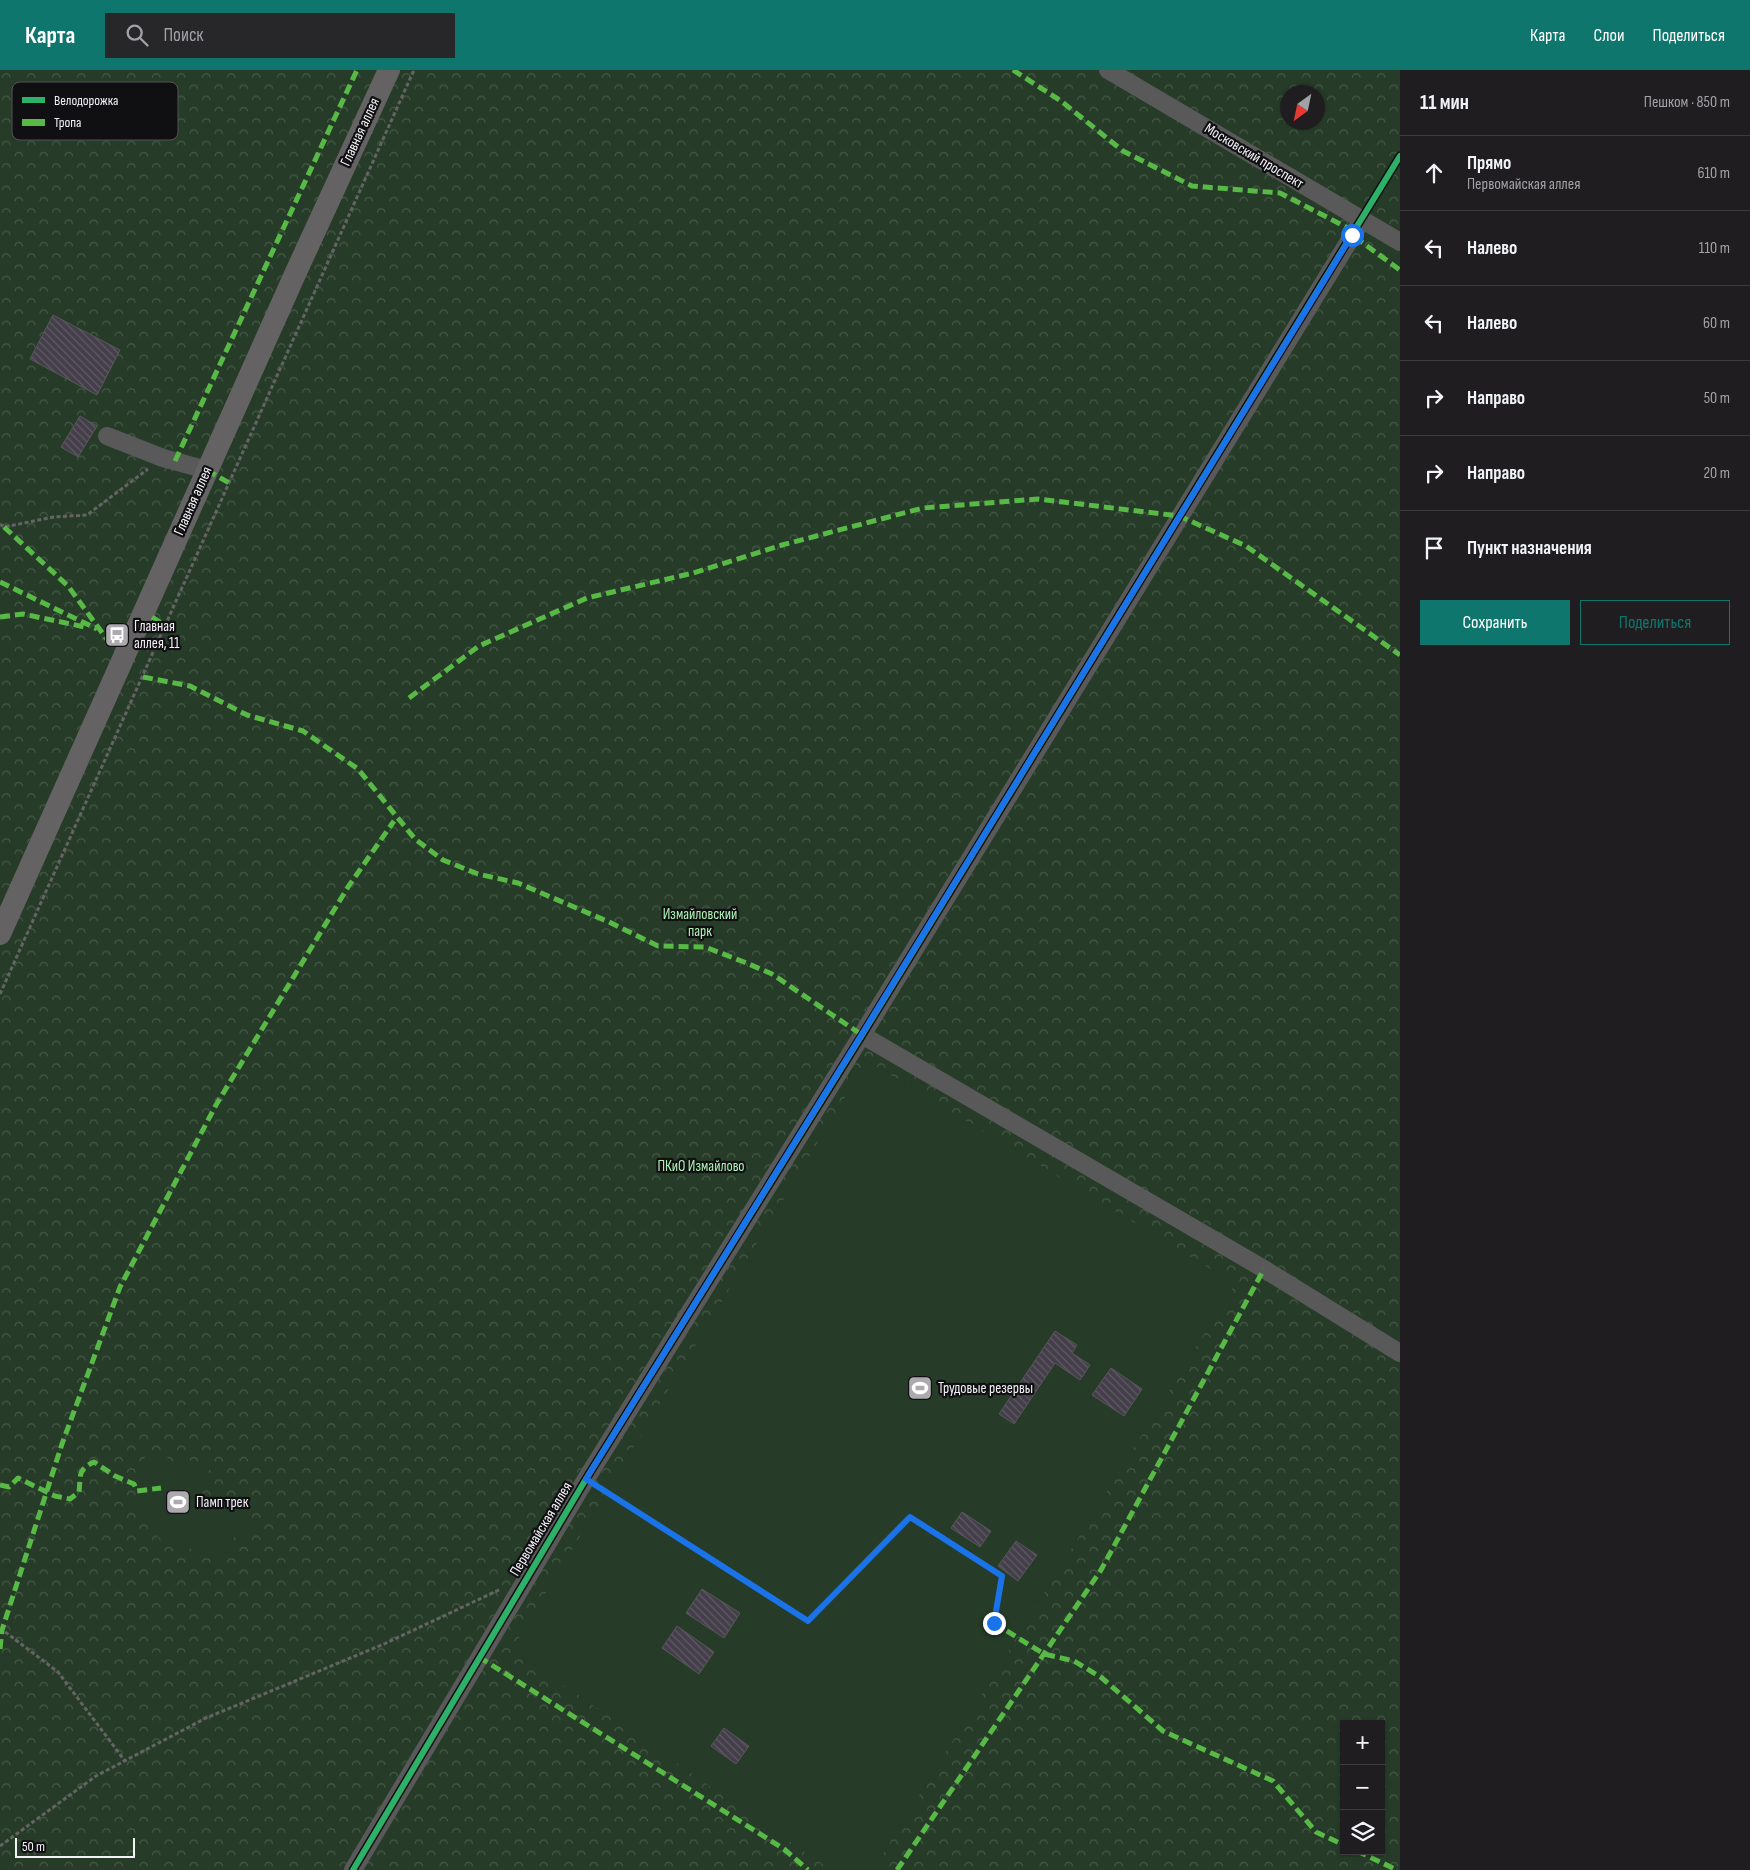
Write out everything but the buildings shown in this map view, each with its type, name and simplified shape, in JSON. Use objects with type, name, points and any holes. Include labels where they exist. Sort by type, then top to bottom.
[{"type":"main road","name":"Главная аллея","points":[[0,934],[388,70]]},
{"type":"street","name":"Московский проспект","points":[[1108,70],[1400,242]]},
{"type":"street","name":"Первомайская аллея","points":[[353,1870],[586,1479],[1362,220]]},
{"type":"street","points":[[107,436],[163,458],[207,470]]},
{"type":"street","points":[[862,1034],[1264,1269],[1400,1354]]},
{"type":"path","points":[[0,994],[414,70]]},
{"type":"path","points":[[0,524],[4,527],[54,517],[87,515],[163,458]]},
{"type":"path","points":[[586,1479],[808,1621],[910,1517],[1002,1576],[994,1623]]},
{"type":"path","points":[[0,1846],[96,1776],[206,1718],[384,1644],[528,1577]]},
{"type":"path","points":[[0,1628],[58,1672],[125,1761]]},
{"type":"green space","name":"ПКиО Измайлово","points":[[0,70],[1400,70],[1400,1870],[0,1870]]},
{"type":"green space","name":"Трудовые резервы","points":[[867,1061],[1235,1284],[873,1870],[831,1870],[512,1649]]},
{"type":"green space","name":"Памп трек","points":[[150,1450],[165,1453],[175,1471],[177,1471],[179,1461],[188,1458],[197,1469],[206,1463],[212,1469],[197,1475],[203,1495],[206,1494],[250,1521],[246,1541],[234,1536],[232,1543],[217,1558],[158,1537],[149,1522],[144,1520],[137,1509],[136,1470]]},
{"type":"marked path","points":[[175,461],[357,70]]},
{"type":"marked path","points":[[1013,70],[1061,101],[1123,151],[1192,186],[1280,193],[1346,227],[1352,235],[1400,270]]},
{"type":"marked path","points":[[207,470],[229,483]]},
{"type":"marked path","points":[[409,698],[479,646],[587,598],[693,573],[782,545],[923,508],[1038,499],[1179,516],[1246,546],[1400,655]]},
{"type":"marked path","points":[[4,527],[68,586],[111,645]]},
{"type":"marked path","points":[[0,582],[97,629]]},
{"type":"marked path","points":[[0,617],[23,614],[85,627]]},
{"type":"marked path","points":[[152,617],[166,626]]},
{"type":"marked path","points":[[143,677],[190,686],[247,715],[303,731],[358,769],[415,839],[443,860],[478,874],[518,883],[609,922],[658,946],[705,947],[744,962],[772,974],[862,1035]]},
{"type":"marked path","points":[[0,1649],[2,1630],[62,1444],[120,1287],[216,1105],[348,887],[394,821]]},
{"type":"marked path","points":[[897,1870],[1101,1570],[1264,1269]]},
{"type":"marked path","points":[[0,1485],[9,1487],[18,1478],[55,1496],[70,1499],[79,1492],[82,1471],[94,1462],[115,1476],[134,1484],[137,1491],[161,1488]]},
{"type":"marked path","points":[[994,1623],[1044,1654],[1074,1661],[1102,1678],[1163,1731],[1273,1781],[1316,1832],[1340,1843]]},
{"type":"marked path","points":[[479,1657],[784,1849],[808,1870]]},
{"type":"marked path","points":[[1365,1855],[1397,1870]]},
{"type":"cycle path","points":[[353,1870],[586,1479],[862,1035],[1400,156]]},
{"type":"place","name":"Главная аллея, 11","points":[[117,635]]},
{"type":"place","name":"Трудовые резервы","points":[[920,1388]]},
{"type":"place","name":"Памп трек","points":[[178,1502]]},
{"type":"route","points":[[994,1623],[1002,1576],[910,1517],[808,1621],[586,1479],[862,1034],[1352,235]]},
{"type":"park label","name":"Измайловский парк","points":[[700,922]]}]
